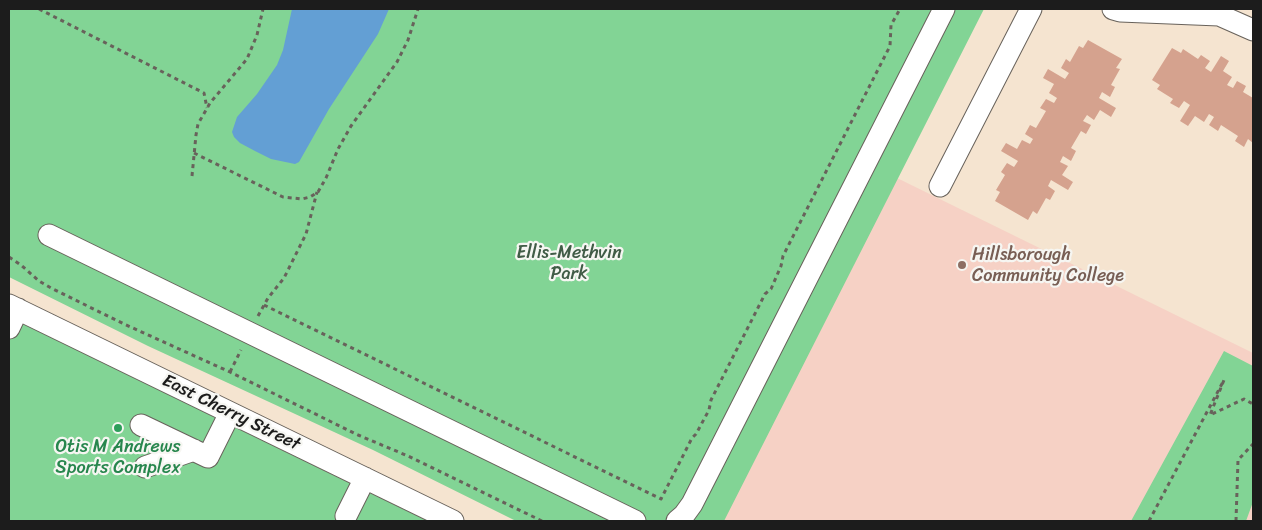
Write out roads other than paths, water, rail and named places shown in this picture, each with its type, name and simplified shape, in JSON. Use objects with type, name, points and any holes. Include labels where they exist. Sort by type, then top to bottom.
[{"type":"street","points":[[677,521],[684,516],[692,504],[944,9]]},
{"type":"street","points":[[940,186],[1031,9]]},
{"type":"street","points":[[1113,9],[1120,11],[1219,15],[1253,30]]},
{"type":"street","points":[[49,235],[635,521]]},
{"type":"street","name":"East Cherry Street","points":[[12,314],[230,412],[454,521]]},
{"type":"street","points":[[141,425],[208,457],[230,412]]},
{"type":"street","points":[[145,467],[194,450]]},
{"type":"street","points":[[346,516],[365,478]]},
{"type":"water","points":[[292,9],[389,9],[378,34],[329,109],[299,162],[295,164],[271,159],[255,151],[240,143],[232,132],[237,117],[257,94],[277,65],[283,50]]},
{"type":"place","name":"Hillsborough Community College","points":[[962,265]]},
{"type":"place","name":"Otis M Andrews Sports Complex","points":[[118,428]]},
{"type":"park label","name":"Ellis-Methvin Park","points":[[569,263]]}]
